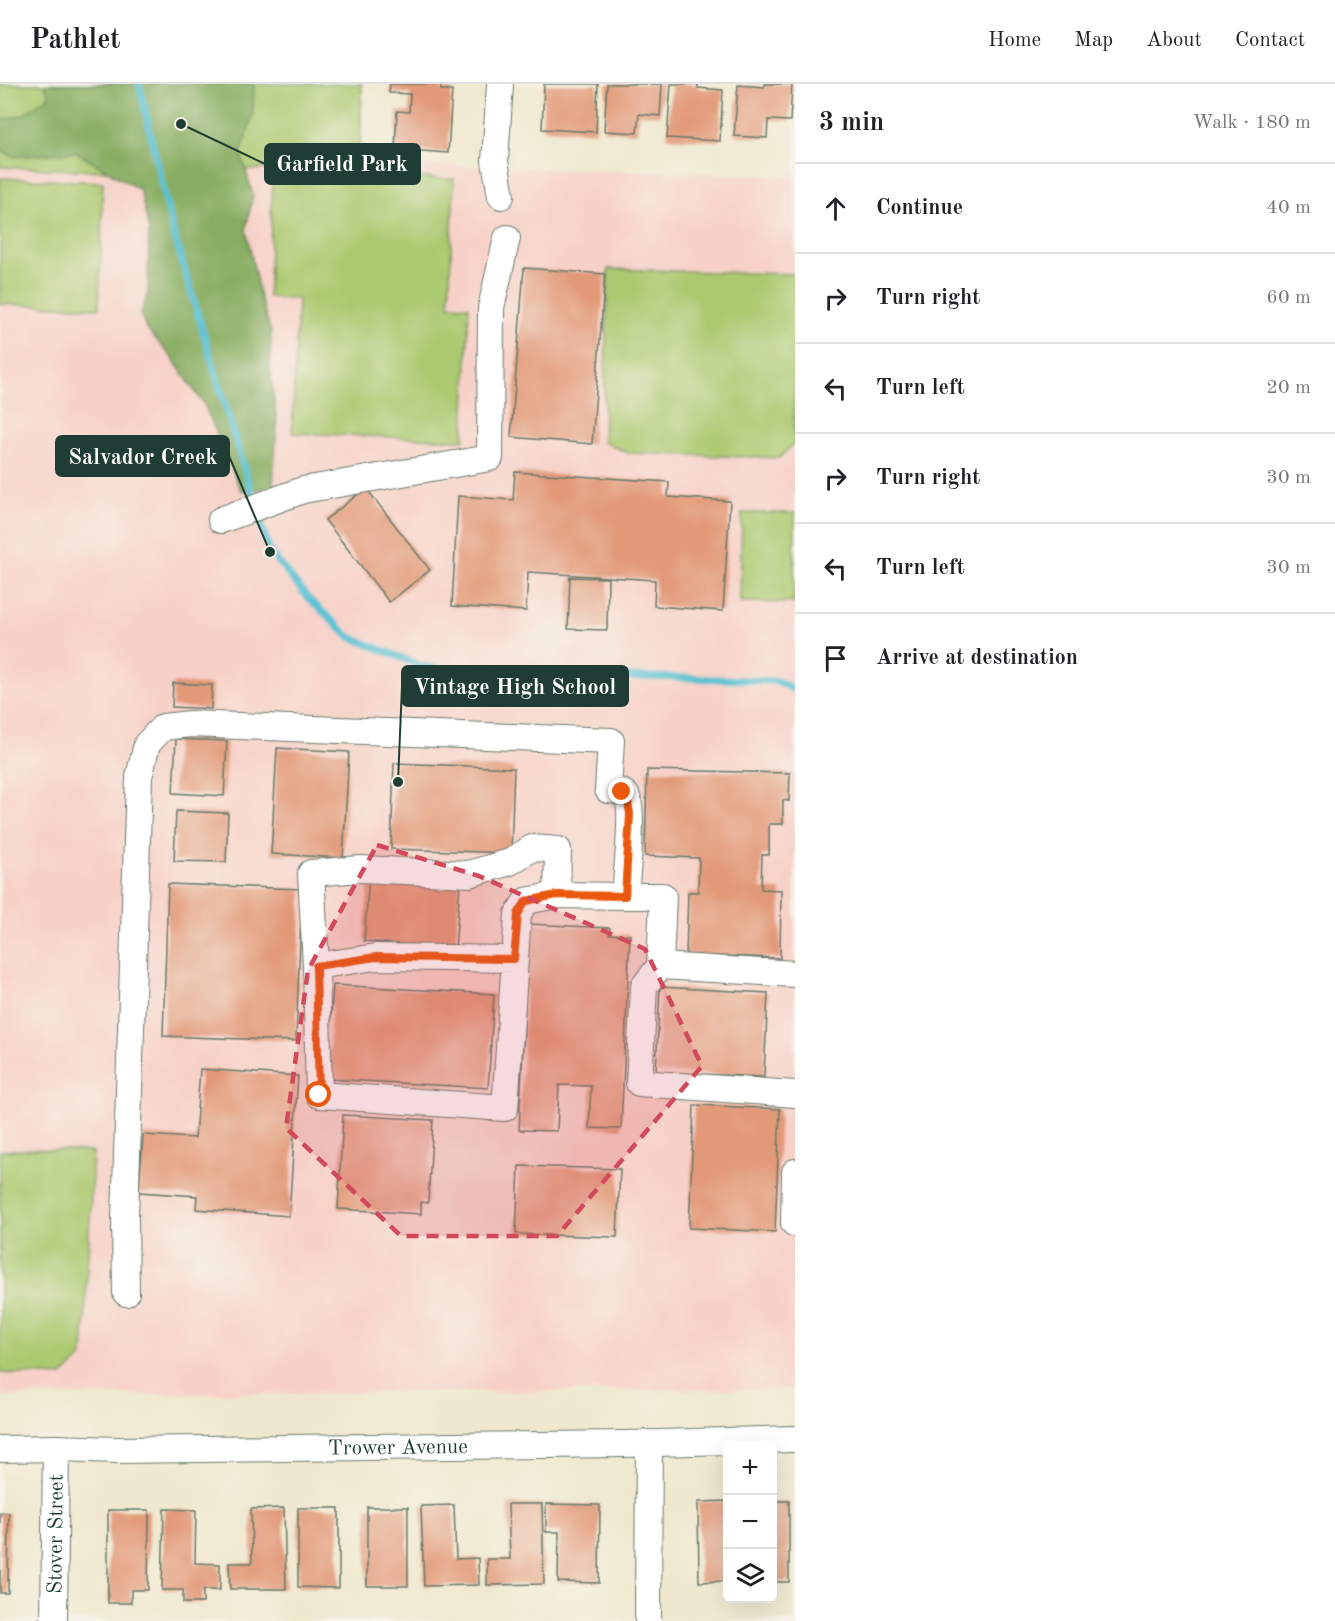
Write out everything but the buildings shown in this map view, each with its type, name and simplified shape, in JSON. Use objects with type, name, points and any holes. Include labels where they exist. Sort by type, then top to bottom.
[{"type":"street","points":[[500,84],[495,161],[501,196]]},
{"type":"street","points":[[231,516],[303,490],[490,458],[491,309],[507,238]]},
{"type":"street","points":[[126,1293],[125,1218],[140,777],[147,744],[163,727],[190,724],[611,741],[608,790],[622,792],[627,796],[630,814],[625,896]]},
{"type":"street","points":[[557,895],[558,850],[532,848],[510,862],[469,874],[361,869],[311,873],[319,1095],[505,1108],[518,914],[526,901],[557,895],[663,896],[660,966],[644,987],[639,1083],[795,1094]]},
{"type":"street","points":[[316,966],[376,957],[514,959]]},
{"type":"street","points":[[660,966],[795,974]]},
{"type":"street","points":[[794,1223],[795,1172]]},
{"type":"street","name":"Trower Avenue","points":[[0,1449],[118,1450],[795,1439]]},
{"type":"street","points":[[648,1621],[649,1443]]},
{"type":"street","name":"Stover Street","points":[[54,1621],[56,1448]]},
{"type":"highlighted area","points":[[377,845],[479,876],[645,949],[702,1066],[557,1236],[401,1236],[286,1128],[308,970]]},
{"type":"shaded area","points":[[360,163],[795,176],[795,1389],[0,1396],[0,167],[187,174]]},
{"type":"green space","points":[[0,84],[362,84],[360,163],[187,174],[0,167]]},
{"type":"green space","points":[[45,84],[254,84],[253,113],[241,154],[253,195],[246,229],[260,297],[271,332],[270,367],[277,423],[273,487],[241,491],[205,406],[173,359],[146,328],[141,315],[148,292],[149,230],[140,190],[76,152],[13,157],[0,149],[0,120],[22,115],[49,97]]},
{"type":"green space","points":[[273,172],[454,179],[449,305],[469,306],[464,440],[292,433],[298,299],[268,297]]},
{"type":"green space","points":[[0,178],[103,182],[99,308],[0,304]]},
{"type":"green space","points":[[608,269],[795,274],[794,444],[779,458],[628,453],[603,442]]},
{"type":"green space","points":[[742,513],[795,513],[794,603],[740,602]]},
{"type":"green space","points":[[36,1149],[93,1152],[83,1357],[62,1376],[0,1373],[0,1151]]},
{"type":"waterway","points":[[139,84],[172,228],[254,502]]},
{"type":"waterway","points":[[258,513],[270,552],[308,598],[350,637],[422,666],[495,678],[659,677],[777,681],[795,690]]},
{"type":"place","name":"Garfield Park","points":[[181,124]]},
{"type":"place","name":"Salvador Creek","points":[[270,552]]},
{"type":"place","name":"Vintage High School","points":[[398,782]]},
{"type":"route","points":[[319,1095],[316,966],[376,957],[514,959],[518,914],[526,901],[557,895],[625,896],[630,814],[627,796],[622,792]]}]
